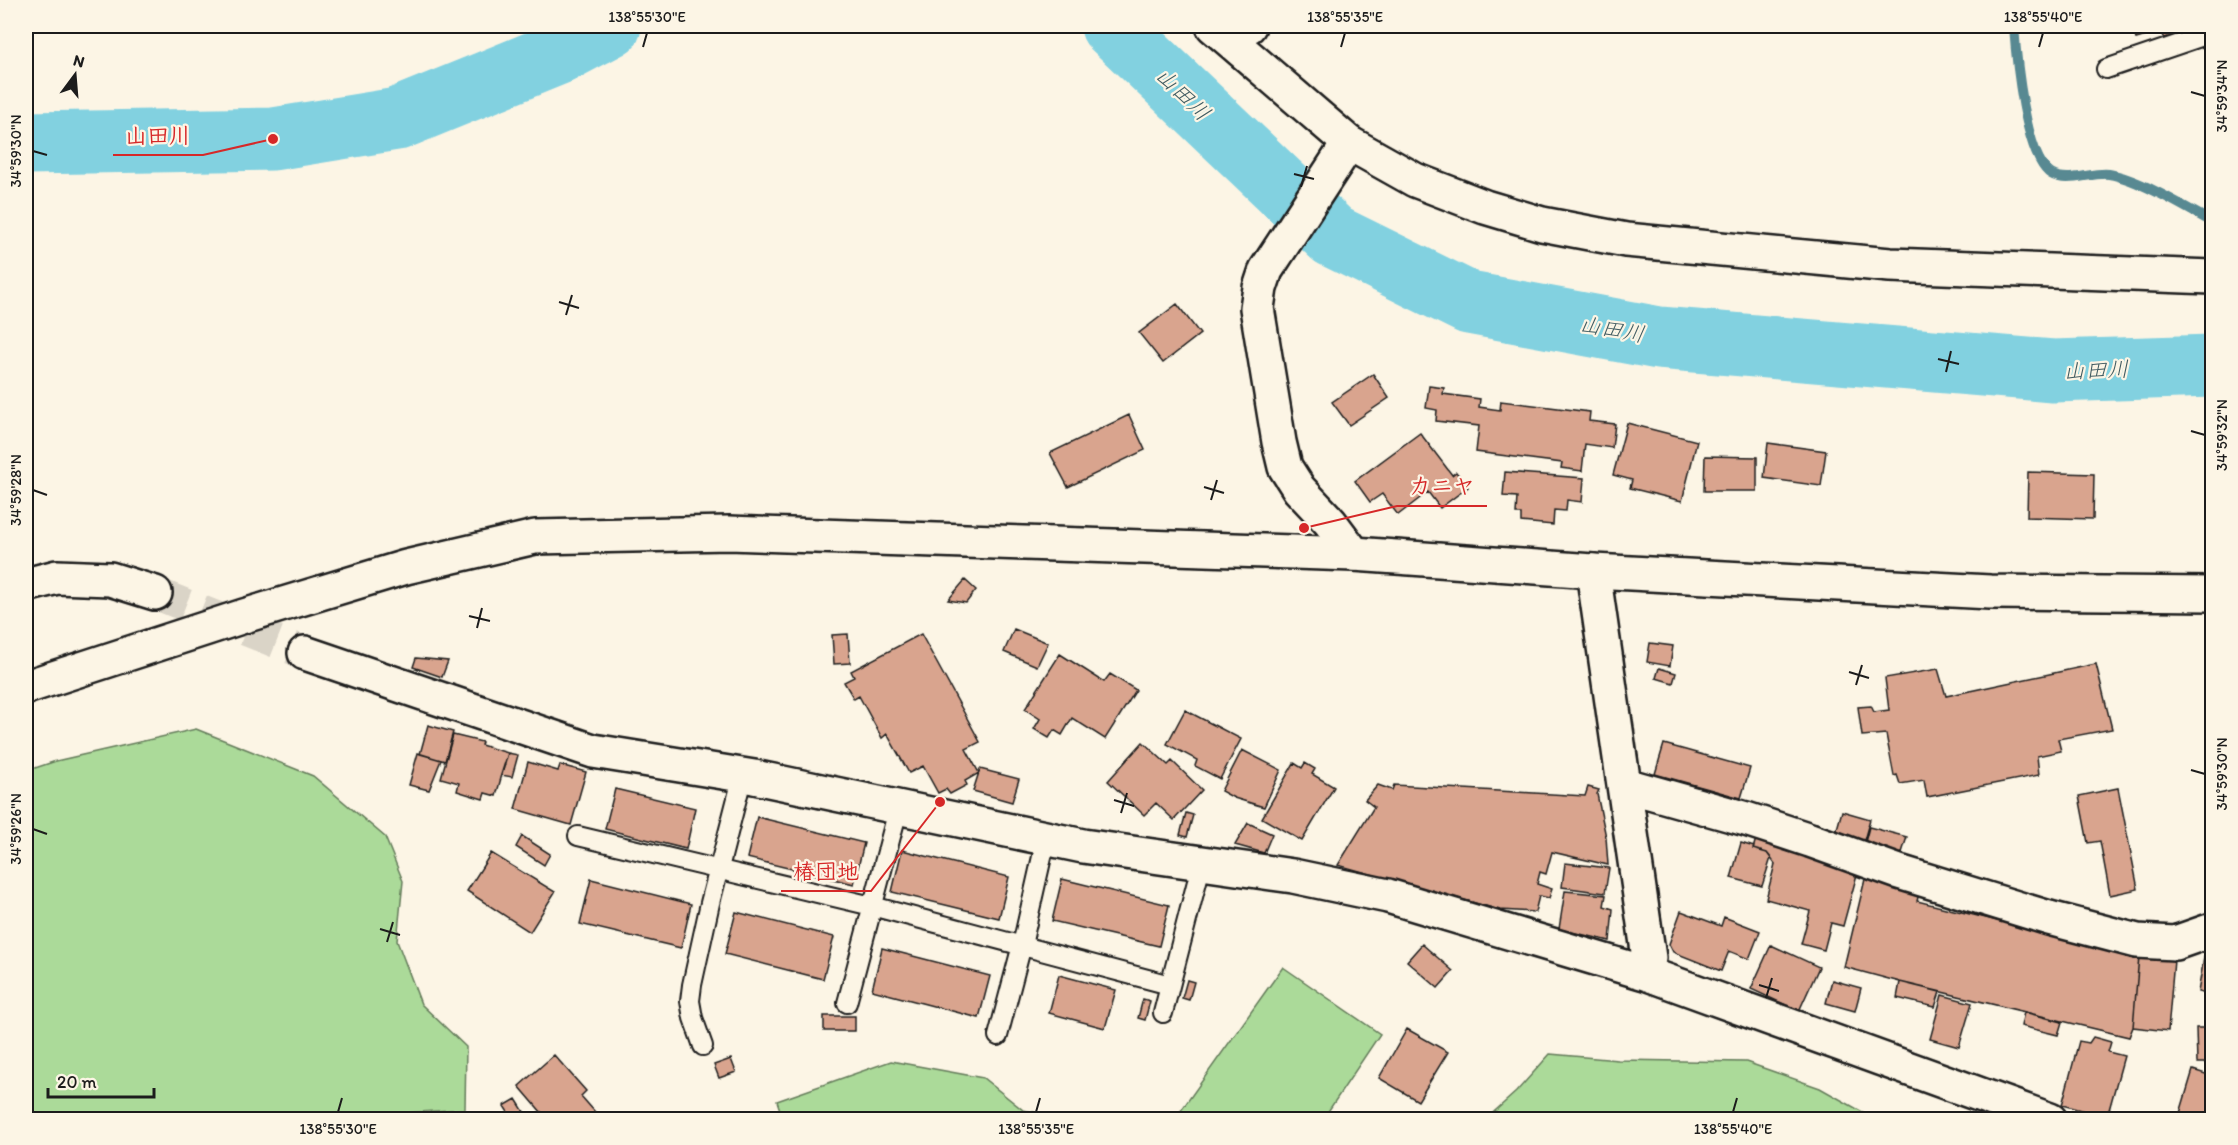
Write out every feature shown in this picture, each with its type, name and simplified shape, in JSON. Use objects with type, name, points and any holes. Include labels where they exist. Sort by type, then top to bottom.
[{"type":"street","points":[[1227,27],[1349,143],[1415,180],[1485,207],[1542,224],[1626,240],[1890,265],[2212,277]]},
{"type":"street","points":[[1349,143],[1266,270],[1257,308],[1279,442],[1286,467],[1299,489],[1330,522],[1354,554]]},
{"type":"street","points":[[26,687],[244,616],[395,571],[535,537],[729,532],[1354,554],[1593,571],[1990,592],[2212,594]]},
{"type":"street","points":[[1593,571],[1649,958],[1645,973]]},
{"type":"street","points":[[26,585],[57,577],[110,579],[155,593]]},
{"type":"street","points":[[305,653],[593,751],[743,775],[899,806],[1046,839],[1293,876],[1388,896],[1645,973],[2050,1119]]},
{"type":"street","points":[[1625,785],[1746,819],[1899,872],[2028,912],[2137,941],[2175,943],[2212,930]]},
{"type":"lane","points":[[2106,69],[2212,33]]},
{"type":"lane","points":[[703,1046],[693,1018],[690,1001],[694,975],[743,775]]},
{"type":"lane","points":[[846,1003],[899,806]]},
{"type":"lane","points":[[578,836],[872,906],[1170,985]]},
{"type":"lane","points":[[998,1036],[1046,839]]},
{"type":"lane","points":[[1163,1013],[1202,862]]},
{"type":"green space","points":[[196,729],[313,776],[385,837],[403,881],[397,941],[421,1004],[466,1047],[465,1109],[390,1114],[385,1120],[26,1119],[26,771],[56,761]]},
{"type":"green space","points":[[1283,967],[1380,1034],[1323,1119],[1175,1119]]},
{"type":"green space","points":[[1550,1054],[1618,1060],[1746,1062],[1820,1088],[1875,1119],[1486,1119],[1516,1092]]},
{"type":"green space","points":[[891,1061],[983,1078],[1023,1110],[1069,1119],[783,1119],[777,1101]]},
{"type":"building","points":[[2131,26],[2203,26],[2165,38],[2160,32],[2136,39]]},
{"type":"building","points":[[1177,304],[1200,334],[1163,363],[1139,333]]},
{"type":"building","points":[[1373,374],[1389,398],[1349,425],[1332,402]]},
{"type":"building","points":[[1429,386],[1444,388],[1443,394],[1480,399],[1479,407],[1500,410],[1501,401],[1590,412],[1589,421],[1615,424],[1612,448],[1585,444],[1582,471],[1561,468],[1562,463],[1476,452],[1479,426],[1436,421],[1437,410],[1426,408]]},
{"type":"building","points":[[1129,415],[1145,450],[1068,487],[1050,453]]},
{"type":"building","points":[[1627,423],[1697,441],[1682,501],[1630,488],[1632,480],[1613,475]]},
{"type":"building","points":[[1420,433],[1452,475],[1456,472],[1468,487],[1440,508],[1428,492],[1398,515],[1382,494],[1370,502],[1355,481]]},
{"type":"building","points":[[1768,443],[1826,451],[1821,486],[1764,478]]},
{"type":"building","points":[[1705,456],[1757,457],[1757,491],[1704,491]]},
{"type":"building","points":[[1505,472],[1584,478],[1582,502],[1567,500],[1566,511],[1554,510],[1553,525],[1521,522],[1521,514],[1516,514],[1517,497],[1503,496]]},
{"type":"building","points":[[2028,472],[2094,474],[2093,519],[2027,517]]},
{"type":"building","points":[[965,580],[976,590],[966,603],[948,600]]},
{"type":"building","points":[[1014,629],[1048,643],[1037,666],[1004,652]]},
{"type":"building","points":[[848,634],[850,663],[834,664],[832,635]]},
{"type":"building","points":[[921,634],[980,742],[966,749],[979,773],[965,781],[967,785],[950,794],[946,789],[938,793],[923,766],[909,773],[887,734],[882,738],[859,696],[854,699],[844,682],[854,677],[851,671]]},
{"type":"building","points":[[1650,643],[1673,646],[1670,666],[1647,662]]},
{"type":"building","points":[[1060,654],[1104,682],[1110,674],[1136,690],[1105,739],[1072,718],[1062,735],[1054,730],[1049,738],[1034,729],[1040,719],[1025,709]]},
{"type":"building","points":[[416,658],[448,661],[442,677],[413,667]]},
{"type":"building","points":[[2096,664],[2112,729],[2058,739],[2061,751],[2037,756],[2039,775],[1927,797],[1924,780],[1900,784],[1897,775],[1894,776],[1886,734],[1862,736],[1858,707],[1871,706],[1874,712],[1889,710],[1885,678],[1938,669],[1946,696]]},
{"type":"building","points":[[1659,668],[1676,673],[1673,683],[1656,678]]},
{"type":"building","points":[[1185,710],[1241,739],[1220,779],[1195,766],[1197,760],[1167,744]]},
{"type":"building","points":[[428,725],[453,732],[445,761],[420,754]]},
{"type":"building","points":[[453,735],[482,742],[481,745],[508,753],[496,796],[485,793],[483,799],[457,791],[459,783],[441,778]]},
{"type":"building","points":[[1143,742],[1168,765],[1172,761],[1202,790],[1174,820],[1156,803],[1144,815],[1108,781]]},
{"type":"building","points":[[1664,744],[1750,768],[1741,798],[1655,774]]},
{"type":"building","points":[[1242,750],[1281,770],[1264,807],[1234,798],[1221,791]]},
{"type":"building","points":[[418,753],[441,760],[429,790],[409,785]]},
{"type":"building","points":[[508,753],[518,755],[512,777],[501,775]]},
{"type":"building","points":[[528,762],[558,771],[560,765],[586,772],[571,825],[515,809]]},
{"type":"building","points":[[1294,763],[1302,768],[1305,763],[1315,769],[1312,774],[1334,787],[1302,841],[1262,818]]},
{"type":"building","points":[[980,769],[1019,779],[1012,802],[973,791]]},
{"type":"building","points":[[1378,785],[1392,790],[1394,785],[1585,796],[1588,787],[1599,790],[1597,794],[1606,837],[1608,865],[1552,852],[1546,874],[1540,872],[1537,884],[1552,889],[1549,898],[1539,896],[1535,912],[1500,910],[1338,865],[1374,807],[1365,800]]},
{"type":"building","points":[[2118,788],[2138,889],[2110,895],[2100,841],[2088,843],[2079,796]]},
{"type":"building","points":[[615,789],[695,808],[686,849],[605,829]]},
{"type":"building","points":[[1842,811],[1870,819],[1863,844],[1835,836]]},
{"type":"building","points":[[1186,813],[1193,815],[1187,837],[1180,835]]},
{"type":"building","points":[[757,817],[864,843],[854,884],[747,858]]},
{"type":"building","points":[[1248,823],[1272,834],[1264,853],[1235,845]]},
{"type":"building","points":[[1869,827],[1907,837],[1900,859],[1864,846]]},
{"type":"building","points":[[1757,835],[1859,867],[1843,926],[1831,923],[1824,950],[1801,944],[1810,911],[1766,899],[1775,864],[1767,853],[1753,849]]},
{"type":"building","points":[[522,836],[550,854],[544,865],[516,847]]},
{"type":"building","points":[[1741,843],[1767,853],[1771,858],[1762,886],[1731,878]]},
{"type":"building","points":[[902,850],[1009,877],[999,918],[892,892]]},
{"type":"building","points":[[491,853],[555,892],[530,932],[467,891]]},
{"type":"building","points":[[1565,863],[1609,868],[1605,893],[1562,887]]},
{"type":"building","points":[[1866,875],[1920,890],[1917,901],[2139,956],[2133,1027],[2129,1037],[1844,967]]},
{"type":"building","points":[[591,879],[691,904],[681,948],[580,924]]},
{"type":"building","points":[[1062,879],[1169,905],[1159,946],[1052,921]]},
{"type":"building","points":[[1565,891],[1606,895],[1604,906],[1613,909],[1610,941],[1559,929]]},
{"type":"building","points":[[1681,911],[1721,926],[1724,917],[1760,931],[1749,959],[1729,951],[1721,971],[1673,952],[1669,944]]},
{"type":"building","points":[[736,912],[834,937],[823,979],[725,954]]},
{"type":"building","points":[[1422,944],[1453,971],[1438,988],[1407,961]]},
{"type":"building","points":[[1771,945],[1819,967],[1799,1011],[1751,989]]},
{"type":"building","points":[[2206,946],[2212,947],[2212,1009],[2204,1007],[2207,994],[2198,992]]},
{"type":"building","points":[[882,948],[990,976],[979,1018],[872,990]]},
{"type":"building","points":[[2139,956],[2174,960],[2168,1031],[2133,1027]]},
{"type":"building","points":[[1059,975],[1116,990],[1105,1028],[1049,1013]]},
{"type":"building","points":[[1187,980],[1194,982],[1189,1000],[1182,998]]},
{"type":"building","points":[[1832,980],[1861,988],[1855,1011],[1826,1003]]},
{"type":"building","points":[[1900,982],[1940,992],[1935,1007],[1897,998]]},
{"type":"building","points":[[1942,995],[1972,1003],[1959,1047],[1930,1039]]},
{"type":"building","points":[[1143,999],[1150,1001],[1145,1020],[1138,1018]]},
{"type":"building","points":[[2024,1012],[2062,1022],[2058,1035],[2021,1026]]},
{"type":"building","points":[[824,1016],[855,1016],[855,1031],[824,1031]]},
{"type":"building","points":[[2196,1028],[2212,1028],[2212,1063],[2197,1063]]},
{"type":"building","points":[[1407,1029],[1448,1052],[1418,1101],[1379,1078]]},
{"type":"building","points":[[2093,1037],[2111,1042],[2108,1052],[2124,1056],[2107,1117],[2062,1105],[2079,1041],[2089,1043]]},
{"type":"building","points":[[554,1055],[586,1091],[581,1096],[602,1120],[548,1120],[519,1086]]},
{"type":"building","points":[[731,1059],[736,1072],[719,1078],[714,1065]]},
{"type":"building","points":[[2193,1070],[2212,1076],[2212,1103],[2208,1120],[2178,1120]]},
{"type":"building","points":[[516,1099],[528,1118],[525,1120],[513,1120],[504,1106]]},
{"type":"waterway","name":"山田川","points":[[26,143],[273,139],[397,119],[561,52],[610,26]]},
{"type":"waterway","name":"山田川","points":[[1112,26],[1333,236],[1469,303],[1659,338],[2053,371],[2212,366]]},
{"type":"waterway","points":[[2014,26],[2028,128],[2042,164],[2051,174],[2065,178],[2102,174],[2121,177],[2162,194],[2212,222]]},
{"type":"tunnel","points":[[155,593],[305,653]]},
{"type":"place","name":"山田川","points":[[273,139]]},
{"type":"place","name":"カニヤ","points":[[1304,528]]},
{"type":"place","name":"椿団地","points":[[940,802]]}]
